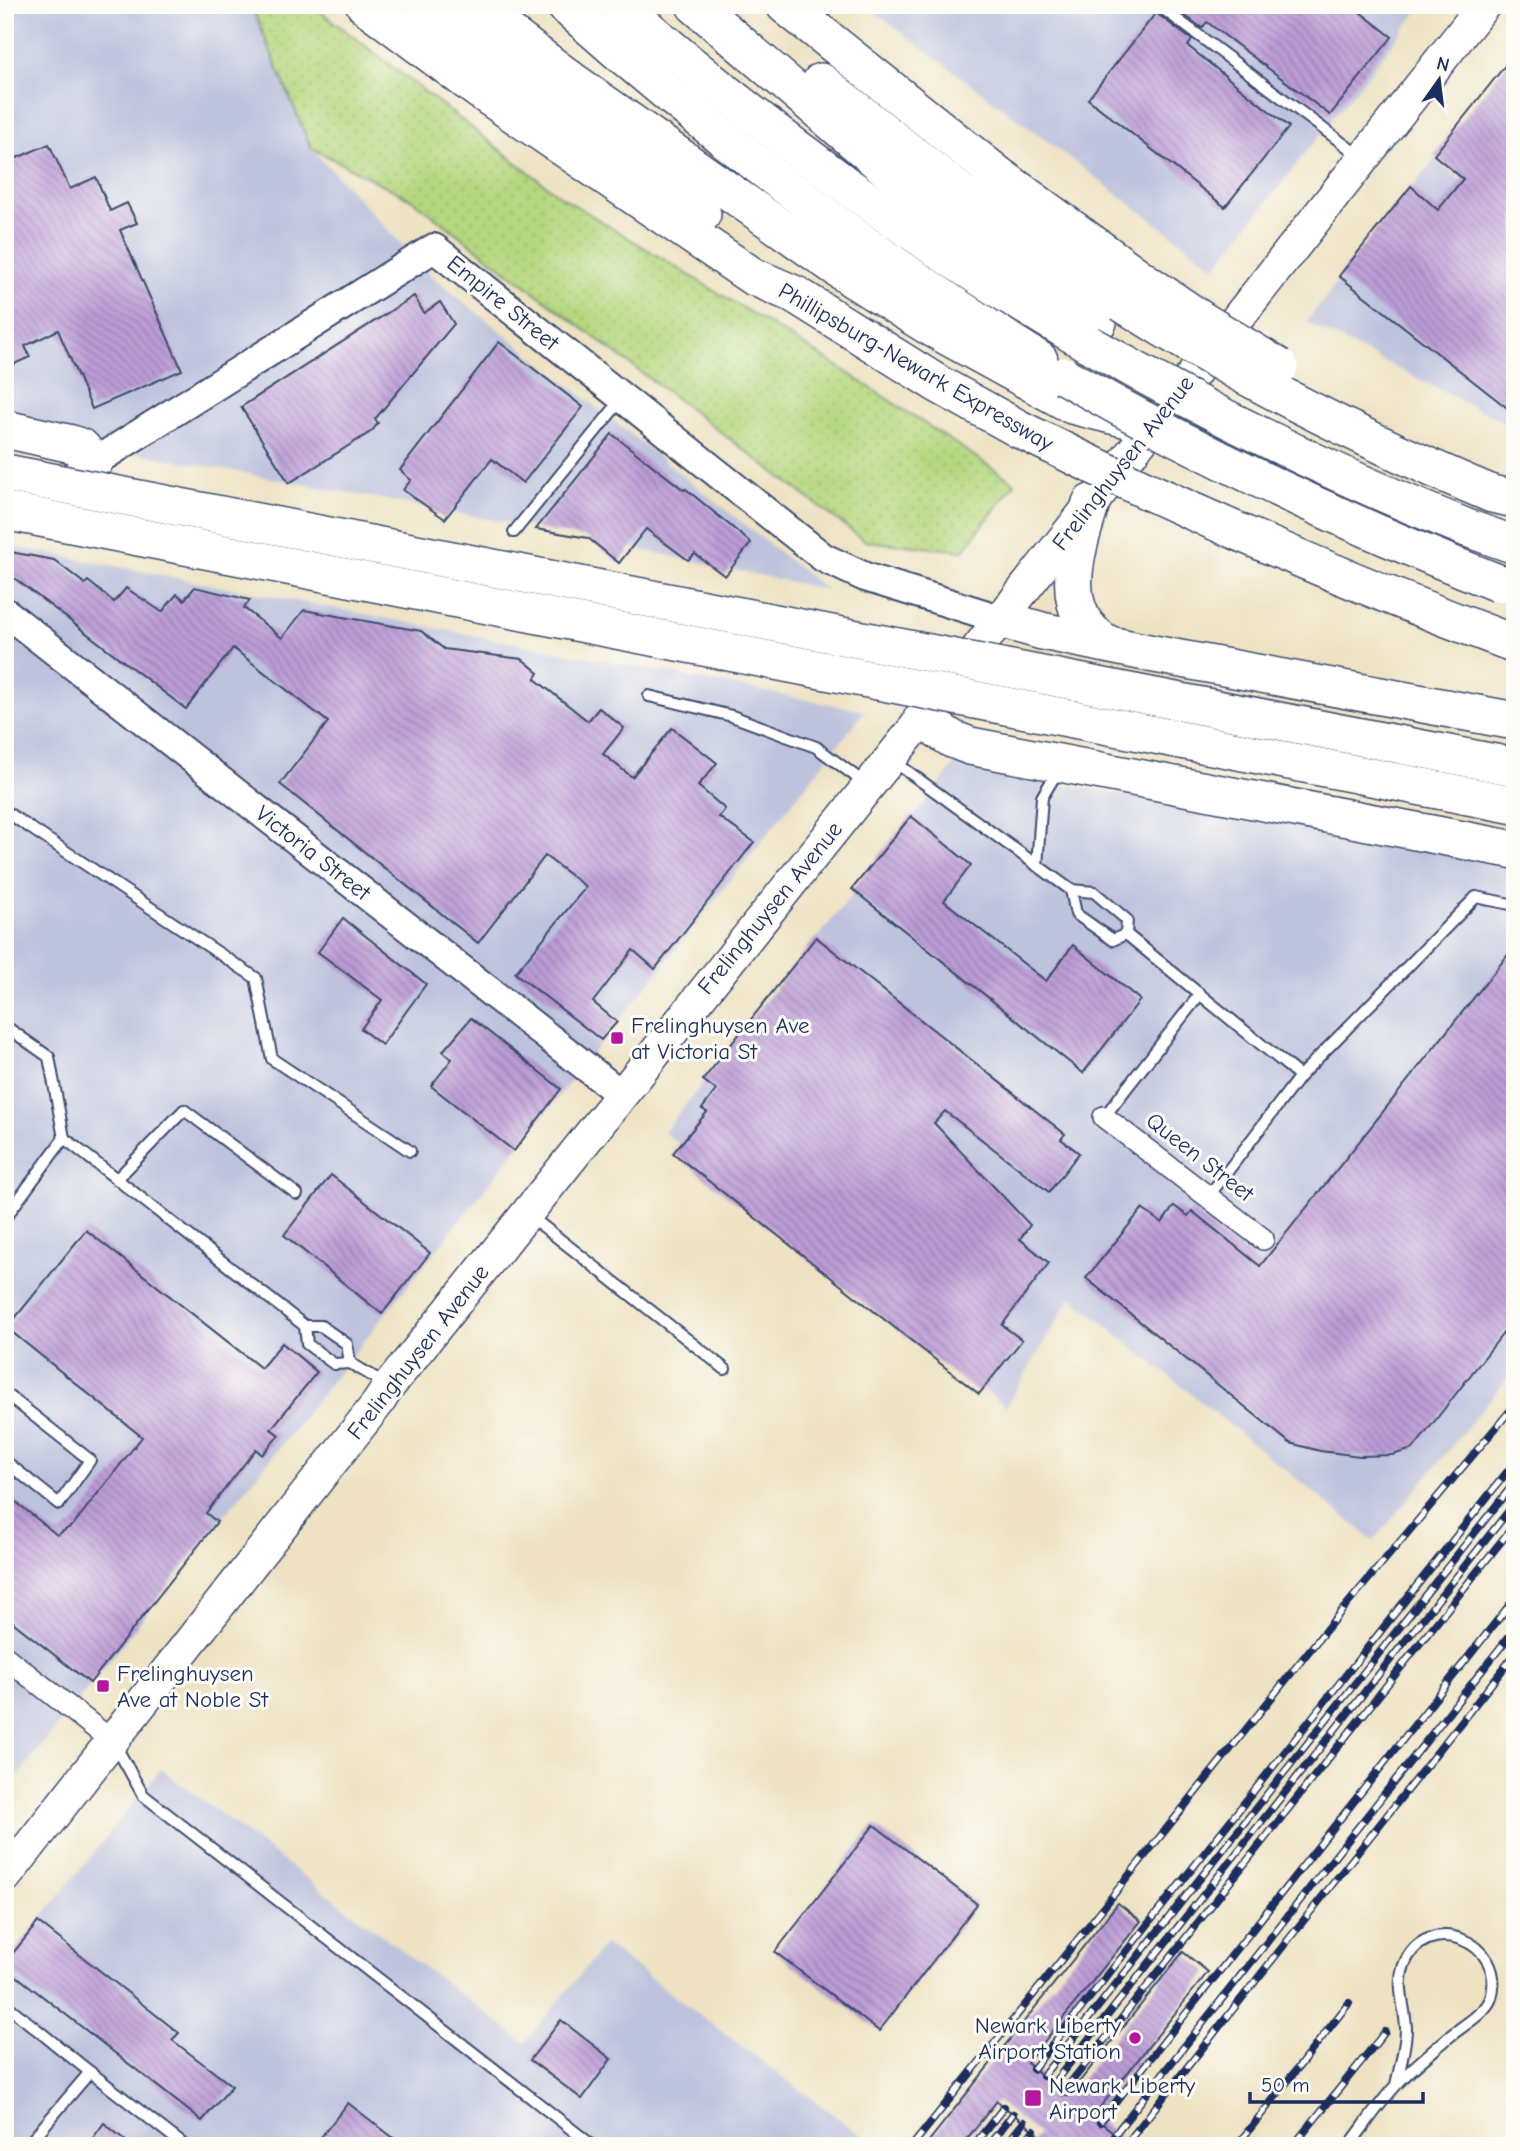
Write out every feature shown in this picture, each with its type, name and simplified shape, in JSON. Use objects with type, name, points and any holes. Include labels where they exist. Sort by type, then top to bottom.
[{"type":"highway","points":[[365,5],[557,108],[665,184]]},
{"type":"highway","points":[[423,5],[557,108],[665,184],[853,279],[928,325],[1146,423],[1296,498],[1409,548],[1515,589]]},
{"type":"highway","points":[[472,5],[557,108]]},
{"type":"highway","points":[[563,5],[698,117],[1057,384]]},
{"type":"highway","points":[[620,5],[713,83],[808,157],[969,270],[1114,313],[1240,344],[1383,423],[1515,483]]},
{"type":"highway","points":[[695,5],[732,22],[839,97],[1114,313]]},
{"type":"highway","points":[[785,5],[950,139],[1165,365],[1467,528],[1515,545]]},
{"type":"highway","points":[[732,22],[847,137],[1011,262],[1230,368],[1343,429],[1492,494],[1515,499]]},
{"type":"highway","name":"Phillipsburg-Newark Expressway","points":[[665,184],[765,260],[796,295],[938,384],[1019,429],[1280,551],[1515,644]]},
{"type":"highway","points":[[5,429],[72,444],[82,448],[94,462]]},
{"type":"highway","points":[[5,473],[1515,767]]},
{"type":"highway","points":[[1091,503],[1075,561],[1074,600],[1077,612],[1089,631],[1108,644]]},
{"type":"highway","points":[[5,511],[1515,805]]},
{"type":"highway","points":[[1000,619],[1038,630],[1154,654],[1515,721]]},
{"type":"highway","points":[[922,719],[952,739],[970,746],[1515,850]]},
{"type":"main road","name":"Frelinghuysen Avenue","points":[[5,1877],[370,1414],[389,1386],[922,719],[1484,5]]},
{"type":"street","name":"Empire Street","points":[[5,521],[434,248],[835,565],[865,578],[1000,619]]},
{"type":"street","name":"Victoria Street","points":[[5,612],[622,1095]]},
{"type":"street","name":"Queen Street","points":[[1104,1117],[1263,1239]]},
{"type":"street","points":[[5,1657],[113,1741]]},
{"type":"lane","points":[[1158,5],[1363,159]]},
{"type":"lane","points":[[513,532],[623,398]]},
{"type":"lane","points":[[649,696],[732,716],[817,747],[868,785]]},
{"type":"lane","points":[[890,758],[1072,890],[1094,892],[1127,920],[1126,934]]},
{"type":"lane","points":[[1037,866],[1042,797],[1062,764]]},
{"type":"lane","points":[[5,811],[256,978],[272,1059],[410,1151]]},
{"type":"lane","points":[[1072,890],[1076,914],[1113,940],[1126,934]]},
{"type":"lane","points":[[1208,1197],[1300,1076],[1476,897],[1515,905]]},
{"type":"lane","points":[[1126,934],[1300,1076]]},
{"type":"lane","points":[[1104,1117],[1200,994]]},
{"type":"lane","points":[[5,1026],[49,1057],[64,1138],[305,1326],[321,1326],[347,1344],[350,1363]]},
{"type":"lane","points":[[117,1179],[184,1110],[297,1194]]},
{"type":"lane","points":[[5,1218],[64,1138]]},
{"type":"lane","points":[[528,1214],[725,1369]]},
{"type":"lane","points":[[305,1326],[307,1343],[334,1364],[350,1363],[389,1386]]},
{"type":"lane","points":[[5,1393],[90,1460],[59,1504],[5,1461]]},
{"type":"lane","points":[[113,1741],[143,1795],[593,2146]]},
{"type":"lane","points":[[1349,2146],[1396,2085],[1467,2021],[1484,2011],[1491,1997],[1489,1962],[1475,1946],[1460,1937],[1442,1936],[1428,1939],[1415,1948],[1405,1964],[1399,1984],[1405,2015],[1405,2042],[1396,2085]]},
{"type":"lane","points":[[5,2004],[185,2146]]},
{"type":"lane","points":[[27,2146],[90,2072]]},
{"type":"shaded area","points":[[5,5],[251,5],[311,148],[431,276],[827,590],[588,538],[5,428]]},
{"type":"shaded area","points":[[865,5],[1423,5],[1215,267]]},
{"type":"shaded area","points":[[1435,159],[1515,227],[1515,428],[1306,322]]},
{"type":"shaded area","points":[[16,547],[865,711],[5,1792],[5,554]]},
{"type":"shaded area","points":[[963,754],[1001,762],[1001,774],[1515,862],[1515,1369],[1374,1541],[1071,1297],[1006,1407],[664,1132]]},
{"type":"shaded area","points":[[161,1769],[525,2043],[605,1944],[870,2142],[867,2146],[5,2146],[5,1963]]},
{"type":"green space","points":[[251,5],[312,5],[560,196],[831,362],[1015,483],[963,551],[865,541],[411,199],[311,148]]},
{"type":"building","points":[[1171,5],[1351,5],[1392,37],[1330,115],[1207,22],[1202,28]]},
{"type":"building","points":[[1156,13],[1192,40],[1188,46],[1289,127],[1225,207],[1088,99]]},
{"type":"building","points":[[1515,53],[1515,414],[1339,276],[1411,186],[1438,210],[1463,179],[1434,155]]},
{"type":"building","points":[[49,144],[70,189],[96,177],[110,211],[127,203],[137,223],[120,230],[182,370],[92,409],[58,330],[25,346],[30,357],[5,368],[5,163]]},
{"type":"building","points":[[414,296],[424,313],[440,302],[454,324],[375,419],[378,423],[372,431],[289,483],[241,407]]},
{"type":"building","points":[[499,342],[583,407],[523,483],[492,459],[445,519],[403,490],[411,480],[400,470]]},
{"type":"building","points":[[612,434],[686,489],[751,543],[725,576],[695,554],[688,560],[646,529],[619,563],[588,538],[536,529]]},
{"type":"building","points":[[5,551],[54,560],[85,584],[88,581],[114,602],[126,588],[162,612],[177,594],[184,600],[195,587],[250,600],[244,608],[282,638],[304,610],[421,631],[444,649],[522,659],[539,673],[535,679],[588,721],[599,708],[624,728],[603,754],[632,777],[672,728],[698,748],[717,763],[698,786],[725,809],[719,817],[754,842],[655,969],[633,950],[593,1002],[617,1022],[601,1040],[515,973],[586,887],[545,856],[478,943],[280,784],[328,722],[233,648],[186,709],[5,571]]},
{"type":"building","points":[[911,816],[971,865],[944,901],[1046,981],[1073,945],[1140,1000],[1083,1073],[852,889]]},
{"type":"building","points":[[343,918],[426,984],[382,1045],[361,1029],[382,1000],[318,952]]},
{"type":"building","points":[[816,937],[1065,1134],[1061,1139],[1079,1153],[1049,1192],[945,1111],[934,1123],[1030,1225],[1020,1239],[1049,1263],[1002,1325],[1022,1340],[979,1394],[673,1153],[707,1112],[702,1109],[716,1090],[703,1080]]},
{"type":"building","points":[[1515,946],[1515,1318],[1413,1449],[1392,1455],[1360,1456],[1320,1451],[1290,1443],[1086,1278],[1142,1209],[1162,1223],[1174,1206],[1188,1216],[1192,1211],[1260,1266]]},
{"type":"building","points":[[471,1018],[561,1089],[514,1151],[431,1086],[452,1059],[443,1051]]},
{"type":"building","points":[[331,1175],[430,1253],[382,1314],[284,1235]]},
{"type":"building","points":[[86,1230],[261,1368],[282,1343],[317,1372],[271,1429],[279,1435],[262,1455],[256,1449],[206,1513],[217,1522],[90,1683],[5,1616],[5,1493],[57,1535],[73,1525],[142,1437],[7,1328]]},
{"type":"building","points":[[874,1825],[977,1904],[879,2031],[775,1952]]},
{"type":"building","name":"Newark Liberty Airport Station","points":[[1118,1903],[1141,1921],[1027,2063],[1068,2096],[1183,1952],[1208,1972],[1093,2116],[1130,2146],[1029,2146],[1038,2134],[997,2101],[961,2146],[925,2146]]},
{"type":"building","points":[[38,1922],[179,2033],[172,2040],[232,2086],[202,2121],[5,1967],[5,1963]]},
{"type":"building","points":[[561,2020],[611,2059],[582,2099],[530,2060]]},
{"type":"building","points":[[348,2103],[404,2146],[314,2146]]},
{"type":"building","points":[[104,2123],[132,2146],[87,2146]]},
{"type":"railway","points":[[912,2146],[1329,1626],[1515,1405]]},
{"type":"railway","points":[[1033,2069],[1515,1462]]},
{"type":"railway","points":[[1043,2076],[1515,1482]]},
{"type":"railway","points":[[1053,2084],[1515,1503]]},
{"type":"railway","points":[[1063,2092],[1515,1524]]},
{"type":"railway","points":[[1100,2122],[1515,1598]]},
{"type":"railway","points":[[1115,2134],[1515,1629]]},
{"type":"railway","points":[[1127,2143],[1515,1654]]},
{"type":"railway","points":[[1238,2144],[1349,2003]]},
{"type":"railway","points":[[1293,2146],[1385,2032]]},
{"type":"railway","points":[[973,2146],[1004,2107]]},
{"type":"railway","points":[[988,2146],[1013,2114]]},
{"type":"railway","points":[[1005,2146],[1024,2122]]},
{"type":"railway","points":[[1021,2146],[1034,2130]]},
{"type":"place","name":"Frelinghuysen Ave at Victoria St","points":[[617,1038]]},
{"type":"place","name":"Frelinghuysen Ave at Noble St","points":[[103,1686]]},
{"type":"place","name":"Newark Liberty Airport Station","points":[[1135,2038]]},
{"type":"place","name":"Newark Liberty Airport","points":[[1033,2098]]}]
